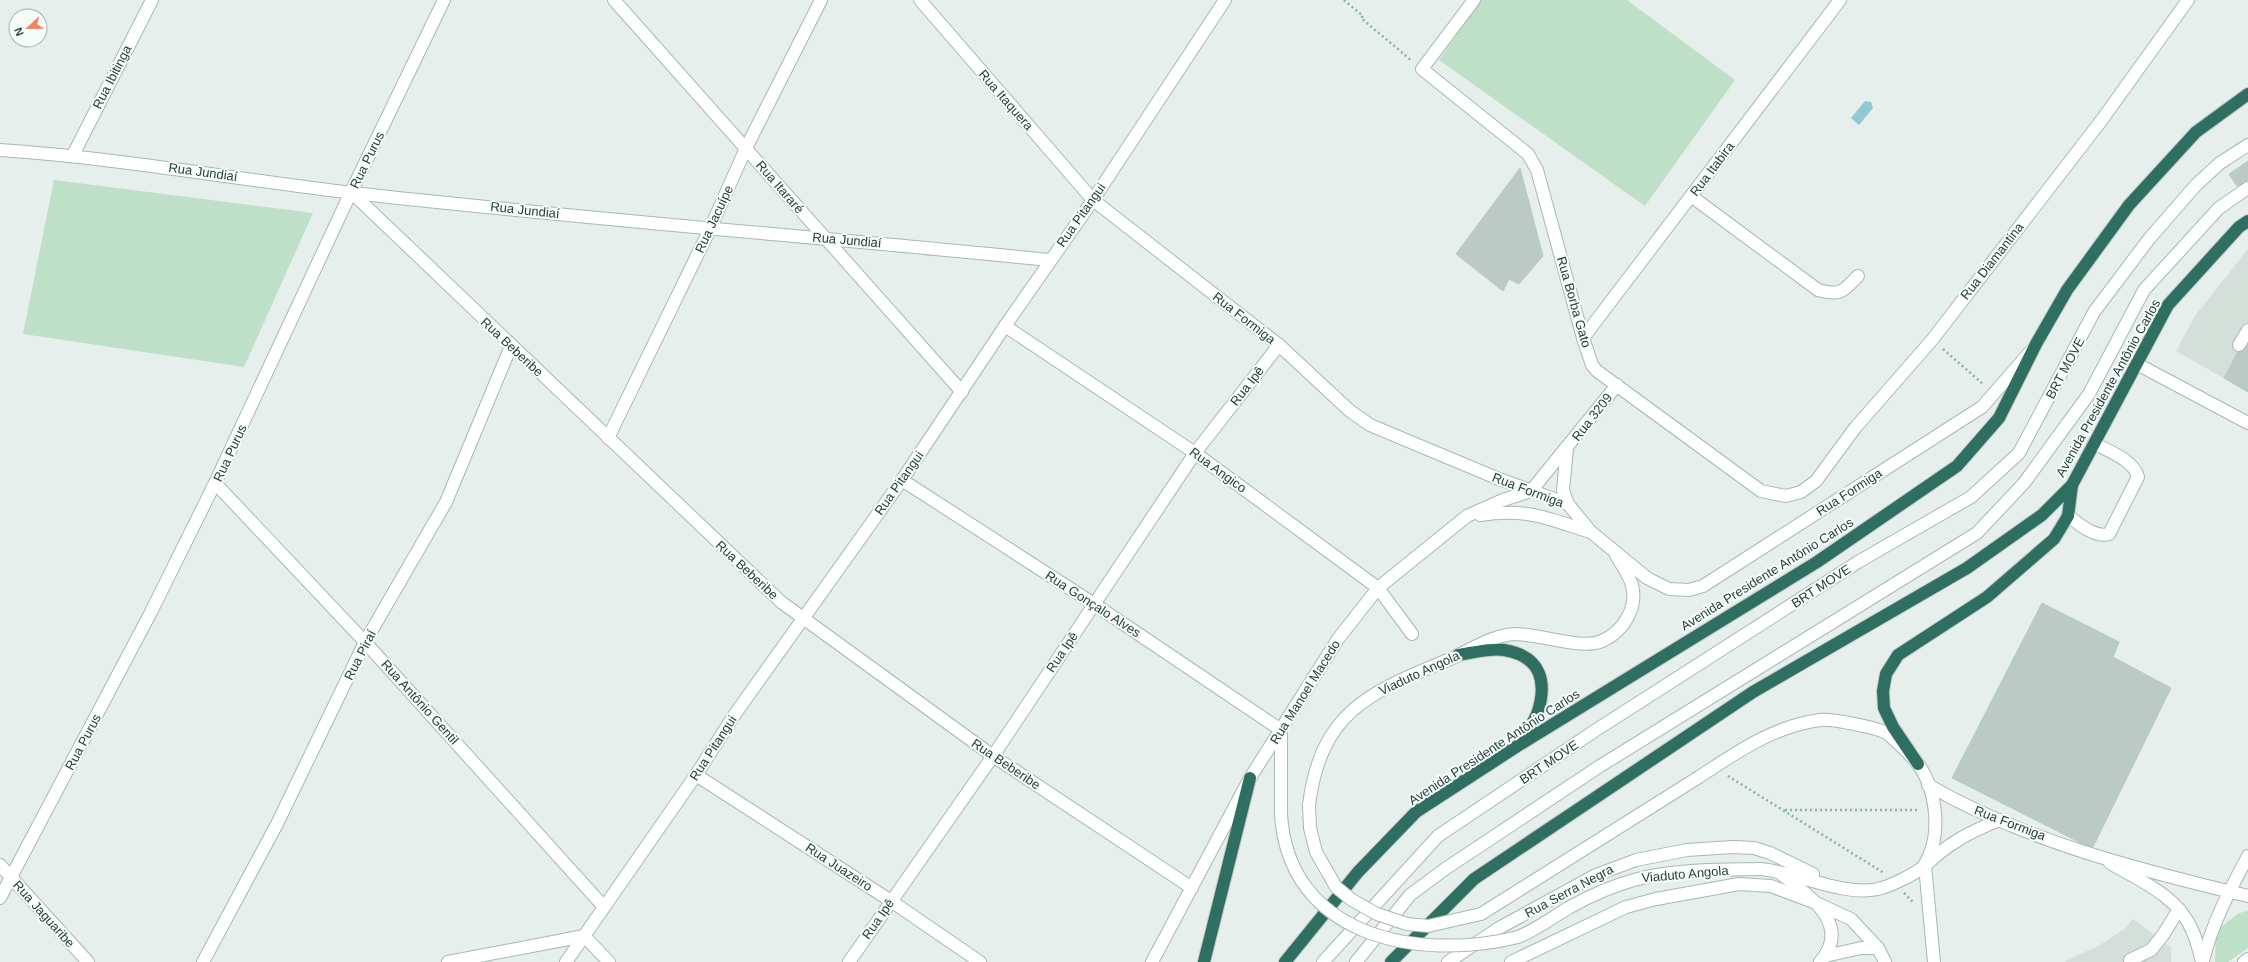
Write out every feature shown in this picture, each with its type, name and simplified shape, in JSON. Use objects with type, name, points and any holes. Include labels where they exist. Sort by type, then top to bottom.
[{"type":"highway","name":"Avenida Presidente Antônio Carlos","points":[[1285,962],[1358,872],[1416,812],[1519,745],[1817,562],[1957,466],[1999,418],[2036,344],[2066,290],[2129,205],[2196,132],[2248,94]]},
{"type":"highway","name":"Avenida Presidente Antônio Carlos","points":[[1391,962],[1474,879],[1753,692],[1967,568],[2042,515],[2072,485],[2168,305],[2240,227],[2248,221]]},
{"type":"highway","points":[[1918,764],[1894,727],[1884,708],[1883,691],[1886,674],[1898,655],[1987,597],[2054,539],[2068,516],[2072,485]]},
{"type":"highway","points":[[1458,655],[1503,650],[1527,658],[1539,670],[1543,684],[1537,716],[1519,745]]},
{"type":"highway","points":[[1204,962],[1250,778]]},
{"type":"street","name":"Rua Ibitinga","points":[[73,155],[152,0]]},
{"type":"street","name":"Rua Purus","points":[[0,898],[12,878],[151,612],[216,483],[351,192],[444,0]]},
{"type":"street","name":"Rua Itararé","points":[[614,0],[962,392]]},
{"type":"street","name":"Rua Jacuípe","points":[[608,438],[710,229],[746,148],[821,0]]},
{"type":"street","name":"Rua Itaquera","points":[[920,0],[1093,200]]},
{"type":"street","name":"Rua Pitangui","points":[[566,962],[696,775],[735,714],[802,618],[902,480],[1050,260],[1093,200],[1225,0]]},
{"type":"street","points":[[1422,69],[1474,0]]},
{"type":"street","name":"Rua Itabira","points":[[1583,338],[1840,0]]},
{"type":"street","name":"Rua Diamantina","points":[[1775,495],[1786,496],[1801,492],[1816,481],[1855,428],[1932,340],[2101,121],[2188,0]]},
{"type":"street","name":"Rua Borba Gato","points":[[1422,69],[1528,154],[1537,170],[1583,338],[1592,365],[1597,371],[1761,491],[1775,495]]},
{"type":"street","name":"BRT MOVE","points":[[1323,962],[1438,836],[1596,730],[1845,571],[1972,497],[2019,453],[2094,312],[2149,239],[2196,185],[2220,163],[2248,145]]},
{"type":"street","name":"Rua Jundiaí","points":[[0,150],[73,155],[351,192],[710,229],[824,238],[1050,260]]},
{"type":"street","points":[[1356,962],[1410,895],[1445,869],[1600,766],[1977,533],[2024,482],[2089,394],[2144,290],[2219,208],[2248,188]]},
{"type":"street","name":"Rua Beberibe","points":[[351,192],[758,582],[802,618],[993,756],[1192,888]]},
{"type":"street","points":[[1691,196],[1818,290],[1834,294],[1843,291],[1858,276]]},
{"type":"street","name":"Rua Formiga","points":[[1093,200],[1279,345],[1340,403],[1370,425],[1499,479],[1568,504],[1591,532],[1647,578],[1669,589],[1688,590],[1703,586],[1982,407],[2036,344]]},
{"type":"street","name":"Rua Angico","points":[[1005,326],[1195,453],[1378,588],[1412,634]]},
{"type":"street","points":[[2239,344],[2248,330]]},
{"type":"street","name":"Rua Ipê","points":[[849,962],[993,756],[1195,453],[1279,345]]},
{"type":"street","name":"Rua Piraí","points":[[203,962],[277,824],[366,642],[446,502],[510,346]]},
{"type":"street","points":[[2137,364],[2248,423]]},
{"type":"street","name":"Rua 3209","points":[[1531,491],[1617,385]]},
{"type":"street","points":[[2068,516],[2088,530],[2103,536],[2109,534],[2138,477],[2136,470],[2125,461],[2094,443]]},
{"type":"street","name":"Rua 3209","points":[[1567,448],[1563,490],[1568,504]]},
{"type":"street","name":"Rua Gonçalo Alves","points":[[902,480],[1094,604],[1281,730]]},
{"type":"street","name":"Rua Antônio Gentil","points":[[216,483],[366,642],[604,907]]},
{"type":"street","name":"Rua Manoel Macedo","points":[[1152,962],[1250,778],[1338,639],[1378,588],[1467,516],[1503,500],[1531,491]]},
{"type":"street","points":[[1467,516],[1502,512],[1540,515],[1591,532]]},
{"type":"street","name":"Viaduto Angola","points":[[1612,549],[1632,584],[1633,600],[1629,617],[1616,634],[1601,642],[1585,644],[1538,635],[1514,634],[1474,646],[1458,655],[1396,682],[1373,694],[1353,709],[1335,730],[1322,754],[1312,778],[1308,805],[1310,828],[1316,852],[1336,887],[1352,900],[1377,914],[1407,924],[1428,926],[1481,914],[1699,778],[1760,738],[1790,726],[1822,719],[1852,723],[1886,733],[1918,764],[1928,784],[1937,823],[1935,840],[1925,866]]},
{"type":"street","name":"Viaduto Angola","points":[[1281,730],[1282,833],[1286,853],[1301,884],[1309,895],[1327,912],[1349,929],[1363,936],[1402,948],[1455,951],[1498,943],[1519,937],[1572,906],[1635,879],[1689,872],[1760,869],[1776,870],[1837,886]]},
{"type":"street","name":"Rua Juazeiro","points":[[696,775],[891,900],[980,962]]},
{"type":"street","name":"Rua Formiga","points":[[1928,784],[1957,801],[2000,820],[2095,855],[2248,896]]},
{"type":"street","points":[[1837,886],[1856,892],[1878,889],[1895,883],[1925,866],[1942,849],[1954,841],[2000,820]]},
{"type":"street","name":"Rua Serra Negra","points":[[1448,962],[1499,928],[1596,875],[1617,866],[1666,852],[1734,847],[1754,848],[1770,853],[1837,886]]},
{"type":"street","name":"Rua Formiga","points":[[2095,855],[2153,888],[2179,909],[2192,928],[2202,962]]},
{"type":"street","points":[[2202,962],[2209,936],[2229,892],[2248,856]]},
{"type":"street","name":"Rua Jaguaribe","points":[[0,865],[88,962]]},
{"type":"street","points":[[1925,866],[1934,962]]},
{"type":"street","points":[[1776,870],[1825,912],[1830,925],[1831,940],[1823,959]]},
{"type":"street","points":[[1511,962],[1608,914],[1626,907],[1664,897],[1739,884],[1771,886],[1816,903],[1851,919],[1878,948],[1885,962]]},
{"type":"street","points":[[2130,960],[2151,950],[2163,935],[2179,909]]},
{"type":"street","points":[[448,962],[584,936],[609,962]]},
{"type":"street","points":[[1823,959],[1861,948],[1878,948]]},
{"type":"street","points":[[2244,962],[2248,959]]},
{"type":"path","points":[[1344,0],[1363,16],[1361,18],[1422,69]]},
{"type":"path","points":[[1932,340],[1994,394]]},
{"type":"path","points":[[1728,776],[1877,867],[1895,883],[1914,904],[1927,892]]},
{"type":"path","points":[[1785,810],[1920,810],[1937,823]]},
{"type":"shaded area","points":[[2248,249],[2248,392],[2176,351],[2195,316]]},
{"type":"shaded area","points":[[2133,919],[2171,947],[2171,962],[2064,962],[2100,945],[2126,928]]},
{"type":"green space","points":[[1481,0],[1627,0],[1735,80],[1645,206],[1439,60]]},
{"type":"green space","points":[[54,180],[313,213],[244,367],[23,334]]},
{"type":"green space","points":[[2248,911],[2248,948],[2228,962],[2215,962],[2216,931],[2239,913]]},
{"type":"water","points":[[1865,101],[1871,102],[1873,108],[1859,125],[1851,118]]},
{"type":"building","points":[[2248,161],[2248,181],[2237,186],[2229,174]]},
{"type":"building","points":[[1520,168],[1543,256],[1519,284],[1509,279],[1503,291],[1456,254]]},
{"type":"building","points":[[2248,345],[2248,392],[2224,378],[2238,352],[2243,351]]},
{"type":"building","points":[[2042,603],[2119,642],[2113,657],[2171,688],[2093,847],[2081,843],[1952,778]]}]
